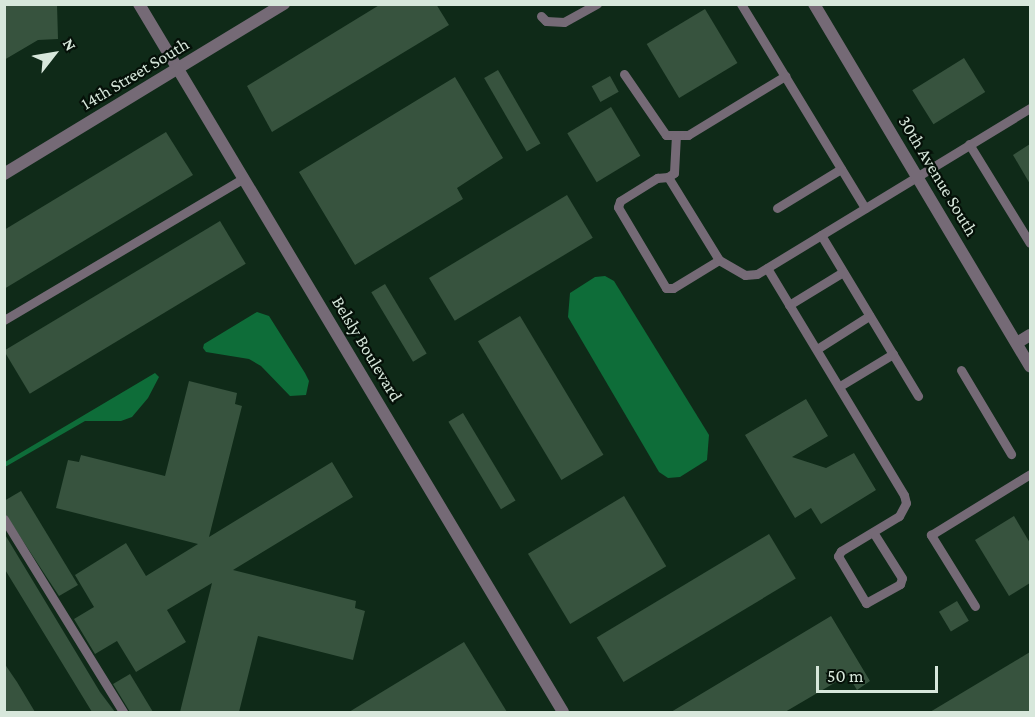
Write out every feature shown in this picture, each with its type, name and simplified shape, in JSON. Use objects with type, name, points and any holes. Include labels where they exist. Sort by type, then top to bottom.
[{"type":"street","name":"Belsly Boulevard","points":[[139,4],[563,712]]},
{"type":"street","name":"14th Street South","points":[[4,174],[284,4]]},
{"type":"street","name":"30th Avenue South","points":[[814,4],[1030,366]]},
{"type":"street","points":[[1017,343],[1030,335]]},
{"type":"lane","points":[[541,16],[546,21],[564,22],[597,4]]},
{"type":"lane","points":[[741,4],[865,208]]},
{"type":"lane","points":[[624,74],[666,135],[688,135],[785,76]]},
{"type":"lane","points":[[668,177],[719,260],[746,275],[767,268],[1030,108]]},
{"type":"lane","points":[[676,135],[674,173],[668,177],[657,178],[621,201],[618,207],[666,288],[673,288],[719,260]]},
{"type":"lane","points":[[969,144],[1030,243]]},
{"type":"lane","points":[[777,208],[841,169]]},
{"type":"lane","points":[[4,320],[244,178]]},
{"type":"lane","points":[[821,235],[918,396]]},
{"type":"lane","points":[[767,268],[904,495],[906,503],[899,516],[873,532],[838,556],[866,603],[900,584],[902,578],[873,532]]},
{"type":"lane","points":[[789,305],[843,272]]},
{"type":"lane","points":[[816,349],[869,316]]},
{"type":"lane","points":[[840,387],[893,354]]},
{"type":"lane","points":[[961,370],[1011,454]]},
{"type":"lane","points":[[975,606],[932,535],[1029,477]]},
{"type":"lane","points":[[4,519],[123,712]]},
{"type":"shaded area","points":[[605,276],[614,281],[709,435],[707,460],[680,477],[668,478],[659,472],[568,317],[570,293],[595,277]]},
{"type":"shaded area","points":[[257,312],[269,316],[305,373],[309,381],[306,395],[290,396],[261,366],[249,359],[206,352],[203,348],[204,344]]},
{"type":"shaded area","points":[[155,373],[159,377],[148,398],[132,417],[121,421],[85,421],[5,467],[5,462]]},
{"type":"building","points":[[4,4],[57,4],[58,39],[38,40],[4,60]]},
{"type":"building","points":[[381,4],[436,4],[449,25],[272,132],[247,86]]},
{"type":"building","points":[[705,9],[737,63],[679,98],[647,44]]},
{"type":"building","points":[[964,58],[985,92],[933,124],[912,90]]},
{"type":"building","points":[[498,70],[540,144],[527,152],[484,78]]},
{"type":"building","points":[[610,76],[619,92],[600,102],[592,86]]},
{"type":"building","points":[[455,77],[503,158],[457,188],[463,199],[355,265],[299,172]]},
{"type":"building","points":[[611,107],[640,156],[597,182],[567,133]]},
{"type":"building","points":[[166,132],[193,175],[4,289],[4,230]]},
{"type":"building","points":[[1030,144],[1030,184],[1013,155]]},
{"type":"building","points":[[567,195],[593,238],[455,321],[429,278]]},
{"type":"building","points":[[220,221],[246,264],[30,394],[4,351]]},
{"type":"building","points":[[385,284],[427,353],[413,362],[371,292]]},
{"type":"building","points":[[520,316],[603,455],[561,480],[478,341]]},
{"type":"building","points":[[189,381],[237,393],[235,404],[242,406],[209,537],[332,462],[353,497],[233,570],[356,601],[355,608],[365,611],[353,660],[258,636],[239,712],[180,712],[212,583],[167,610],[186,642],[136,672],[117,641],[95,654],[74,619],[94,607],[75,575],[126,543],[146,576],[198,544],[56,508],[68,460],[79,462],[81,455],[165,476]]},
{"type":"building","points":[[806,399],[828,436],[792,457],[826,468],[854,453],[876,490],[821,524],[811,508],[795,518],[745,435]]},
{"type":"building","points":[[463,413],[516,500],[501,509],[448,422]]},
{"type":"building","points":[[21,491],[78,585],[59,596],[4,512],[4,501]]},
{"type":"building","points":[[624,496],[666,566],[570,624],[528,554]]},
{"type":"building","points":[[1014,516],[1030,543],[1030,583],[1009,596],[975,540]]},
{"type":"building","points":[[4,533],[100,692],[115,712],[92,712],[4,568]]},
{"type":"building","points":[[769,534],[796,579],[623,682],[597,638]]},
{"type":"building","points":[[957,601],[969,621],[951,632],[939,612]]},
{"type":"building","points":[[831,616],[870,681],[857,690],[848,675],[785,712],[671,712]]},
{"type":"building","points":[[464,642],[507,712],[349,712]]},
{"type":"building","points":[[1030,652],[1030,712],[930,712]]},
{"type":"building","points":[[4,663],[17,682],[35,712],[4,712]]},
{"type":"building","points":[[130,674],[153,712],[130,712],[113,684]]}]
